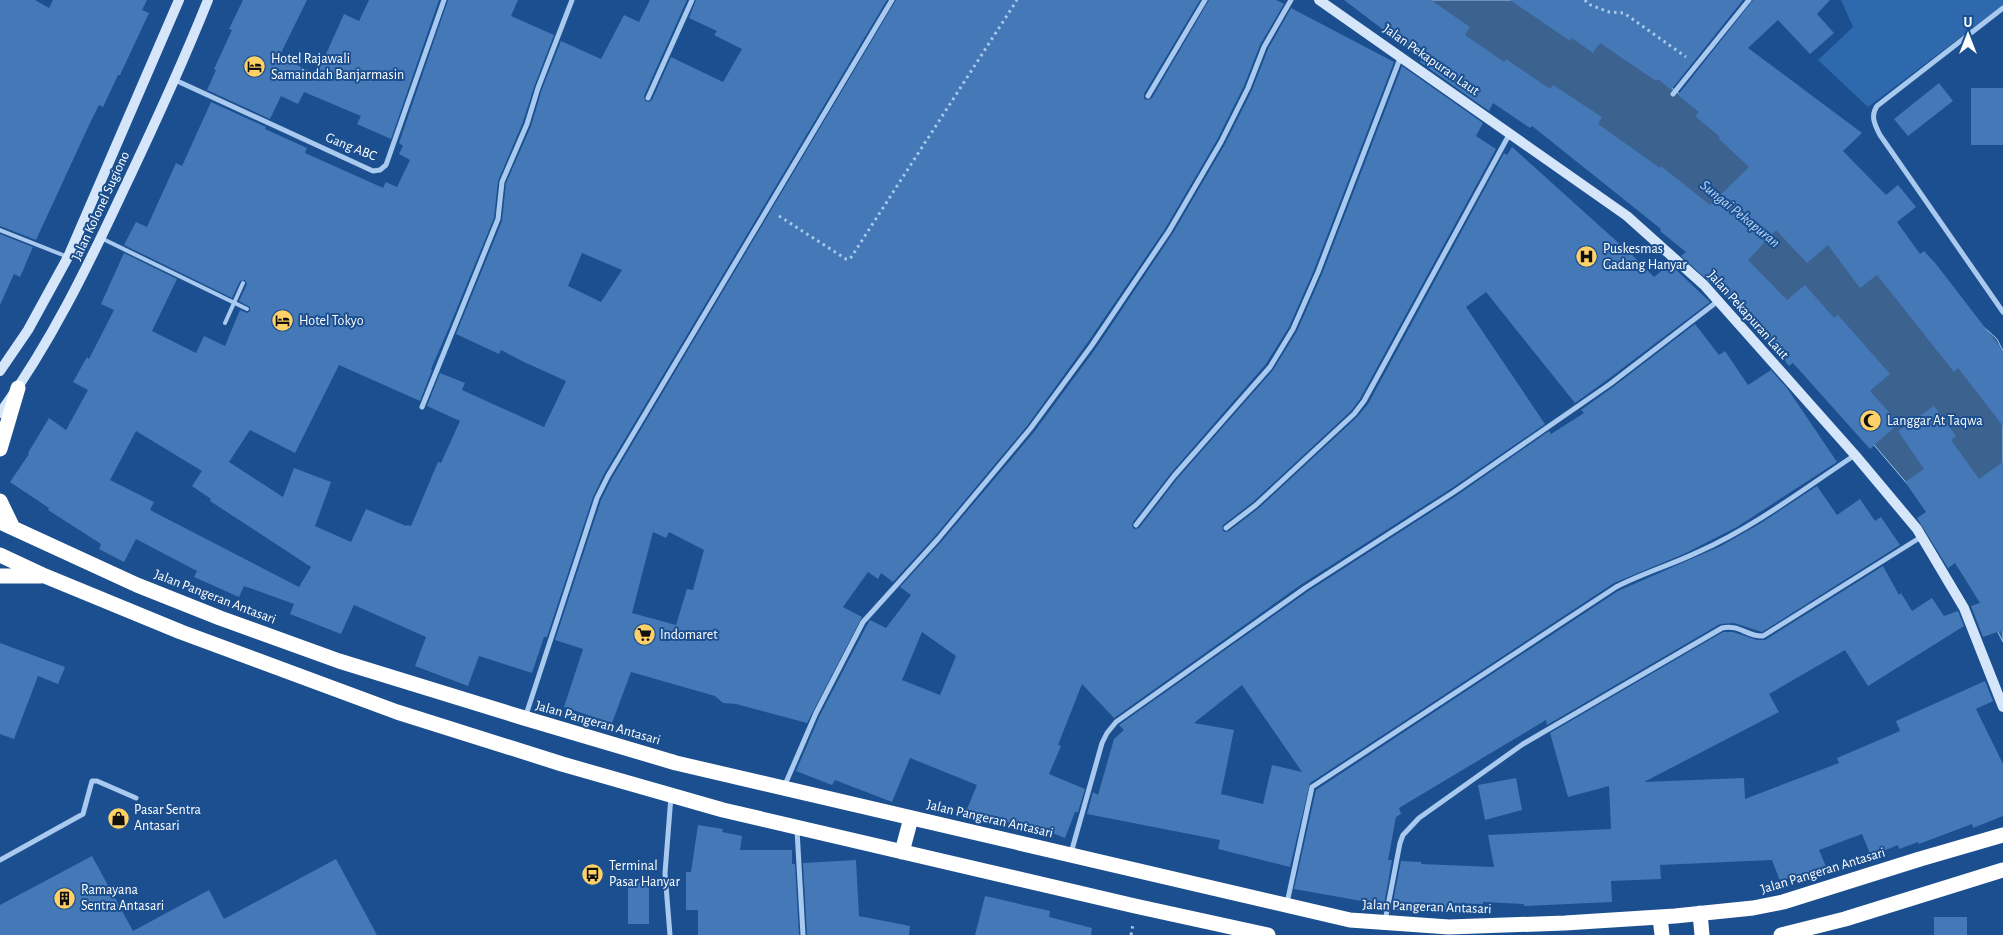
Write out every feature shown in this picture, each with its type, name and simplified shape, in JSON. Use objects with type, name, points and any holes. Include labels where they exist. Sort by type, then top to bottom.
[{"type":"highway","points":[[0,449],[18,388]]},
{"type":"highway","points":[[0,501],[7,525]]},
{"type":"highway","name":"Jalan Pangeran Antasari","points":[[7,525],[137,585],[220,618],[339,661],[676,763],[1350,920],[1384,924],[1449,927],[1565,923],[1700,914],[1753,908],[1783,902],[2003,835]]},
{"type":"highway","points":[[0,555],[45,576],[181,632],[397,712],[562,764],[723,810],[797,828],[1268,935]]},
{"type":"highway","points":[[0,576],[45,576]]},
{"type":"highway","points":[[902,852],[911,818]]},
{"type":"highway","points":[[1781,935],[1845,920],[2003,870]]},
{"type":"highway","points":[[1700,914],[1702,935]]},
{"type":"highway","points":[[1660,917],[1662,935]]},
{"type":"street","name":"Jalan Kolonel Sugiono","points":[[0,371],[28,330],[68,257],[178,0]]},
{"type":"street","name":"Jalan Kolonel Sugiono","points":[[0,413],[46,344],[101,238],[175,80],[208,0]]},
{"type":"street","name":"Gang ABC","points":[[175,80],[373,171],[380,170],[386,165],[444,0]]},
{"type":"street","points":[[422,407],[498,219],[502,182],[527,124],[538,88],[572,0]]},
{"type":"street","points":[[648,98],[692,0]]},
{"type":"street","points":[[524,718],[597,498],[608,476],[892,0]]},
{"type":"street","points":[[1148,96],[1205,0]]},
{"type":"street","points":[[784,788],[816,713],[863,622],[938,538],[1030,429],[1092,346],[1169,231],[1221,142],[1248,88],[1264,47],[1291,0]]},
{"type":"street","name":"Jalan Pekapuran Laut","points":[[1319,0],[1510,132],[1627,216],[1704,285],[1854,455],[1921,537],[1964,608],[2003,707]]},
{"type":"street","points":[[1673,94],[1749,0]]},
{"type":"street","points":[[2003,8],[1877,106],[1873,117],[1880,134],[2003,312]]},
{"type":"street","points":[[1136,525],[1174,476],[1270,367],[1293,329],[1321,263],[1401,56]]},
{"type":"street","points":[[1226,528],[1256,505],[1343,425],[1359,407],[1410,319],[1510,132]]},
{"type":"street","points":[[1070,855],[1102,743],[1116,722],[1305,588],[1454,492],[1610,384],[1718,301]]},
{"type":"street","points":[[1286,906],[1312,787],[1616,587],[1633,578],[1698,552],[1756,521],[1854,455]]},
{"type":"street","points":[[1384,924],[1400,843],[1403,835],[1419,818],[1523,744],[1722,628],[1736,627],[1756,636],[1763,636],[1921,537]]},
{"type":"street","points":[[0,860],[83,814],[92,781],[97,781],[136,798]]},
{"type":"street","points":[[670,935],[665,873],[671,795]]},
{"type":"street","points":[[797,828],[803,935]]},
{"type":"lane","points":[[0,230],[68,257]]},
{"type":"lane","points":[[101,238],[247,309]]},
{"type":"lane","points":[[225,323],[243,283]]},
{"type":"path","points":[[768,209],[846,259],[850,259],[1017,0]]},
{"type":"path","points":[[1585,0],[1588,4],[1609,12],[1624,13],[1697,64]]},
{"type":"shaded area","points":[[1841,0],[2003,0],[2003,5],[1868,107],[1818,60],[1853,27]]},
{"type":"water","name":"Sungai Pekapuran","points":[[1358,0],[1551,0],[1614,42],[1687,100],[1961,306],[1997,339],[2003,351],[2003,642],[1943,526],[1835,399],[1703,256],[1596,170]]},
{"type":"building","points":[[0,0],[35,0],[49,8],[53,0],[147,0],[142,10],[149,13],[103,107],[99,105],[90,123],[36,240],[0,226]]},
{"type":"building","points":[[243,0],[307,0],[279,57],[317,74],[344,14],[359,21],[369,0],[439,0],[391,139],[357,124],[361,116],[304,92],[298,104],[281,96],[270,119],[207,90],[216,70],[214,69],[232,30],[229,29]]},
{"type":"building","points":[[448,0],[518,0],[511,16],[554,35],[523,122],[498,181],[494,218],[431,369],[420,401],[339,365],[295,453],[250,430],[229,462],[283,497],[294,468],[331,482],[315,526],[351,542],[366,509],[406,526],[411,526],[438,462],[441,463],[460,421],[427,406],[440,373],[465,383],[462,390],[544,427],[566,381],[501,350],[499,354],[456,334],[502,221],[506,183],[531,126],[542,89],[561,41],[601,59],[624,15],[639,22],[650,0],[687,0],[644,96],[645,101],[649,102],[652,100],[671,57],[723,82],[742,49],[714,35],[717,31],[689,18],[696,0],[887,0],[604,474],[593,497],[547,637],[544,637],[532,673],[479,656],[468,686],[415,666],[426,637],[354,605],[341,634],[290,614],[294,604],[244,586],[239,597],[194,577],[197,571],[136,539],[124,562],[99,549],[101,544],[48,510],[49,508],[10,482],[29,454],[49,418],[66,430],[88,390],[73,382],[87,357],[89,359],[114,310],[101,304],[124,253],[177,279],[152,331],[196,353],[204,336],[225,346],[240,310],[247,313],[250,311],[250,307],[239,301],[247,284],[245,280],[240,281],[232,298],[124,245],[136,222],[147,227],[176,163],[182,166],[211,102],[307,148],[305,153],[383,188],[386,182],[397,187],[410,160],[399,154],[403,146],[399,143]],"holes":[[[582,253],[622,270],[601,302],[568,286]],[[136,431],[202,471],[192,486],[211,499],[210,501],[311,567],[299,587],[150,510],[154,502],[110,480]]]},
{"type":"building","points":[[896,0],[1200,0],[1144,94],[1144,99],[1148,100],[1152,98],[1209,0],[1276,0],[1284,4],[1260,45],[1244,86],[1217,140],[1165,229],[1088,342],[1027,426],[935,536],[893,582],[881,573],[878,579],[868,572],[843,607],[862,617],[807,723],[736,704],[723,703],[715,696],[631,672],[612,723],[564,707],[583,649],[555,640],[601,500],[612,478]],"holes":[[[653,532],[666,538],[669,532],[704,550],[693,590],[687,589],[676,625],[632,613]]]},
{"type":"building","points":[[1344,0],[1431,0],[1470,27],[1465,35],[1504,62],[1506,59],[1550,89],[1553,85],[1602,117],[1598,124],[1660,168],[1661,166],[1710,205],[1749,167],[1718,138],[1720,137],[1695,116],[1699,112],[1678,95],[1753,0],[1830,0],[1817,14],[1834,33],[1810,54],[1778,20],[1748,48],[1862,133],[1843,151],[1886,195],[1898,185],[1916,207],[1897,222],[1920,254],[1924,251],[1936,264],[2003,351],[2003,426],[1958,368],[1954,372],[1877,275],[1860,288],[1828,245],[1807,263],[1776,230],[1748,260],[1787,300],[1805,285],[1834,318],[1838,315],[1890,374],[1870,391],[1899,423],[1870,449],[1793,363],[1789,366],[1748,317],[1681,256],[1686,252],[1660,231],[1661,229],[1532,126],[1530,128],[1493,103],[1489,111],[1420,62],[1422,59]]},
{"type":"building","points":[[1510,0],[1743,0],[1671,90],[1658,79],[1656,81],[1600,43],[1593,53],[1572,38],[1570,41]]},
{"type":"building","points":[[1291,8],[1394,62],[1314,270],[1289,327],[1266,364],[1171,473],[1133,522],[1132,526],[1134,529],[1139,528],[1177,479],[1273,370],[1297,331],[1322,274],[1402,66],[1483,123],[1476,136],[1496,149],[1360,399],[1351,411],[1253,502],[1223,525],[1224,532],[1229,531],[1259,508],[1357,417],[1368,404],[1504,153],[1507,155],[1512,147],[1654,277],[1670,264],[1710,302],[1575,403],[1486,292],[1466,307],[1545,424],[1452,488],[1302,584],[1114,718],[1082,684],[1058,745],[1061,746],[1049,774],[1085,789],[1078,812],[1075,812],[1065,838],[1024,822],[1022,828],[999,819],[998,822],[967,809],[977,785],[910,758],[892,802],[835,780],[832,785],[796,771],[820,715],[870,620],[886,628],[911,595],[900,587],[941,542],[1034,432],[1096,348],[1173,233],[1225,144],[1252,90],[1268,49]],"holes":[[[922,632],[956,656],[940,695],[902,680]]]},
{"type":"building","points":[[1939,83],[1953,101],[1908,136],[1894,119]]},
{"type":"building","points":[[1971,88],[2003,88],[2003,145],[1971,145]]},
{"type":"building","points":[[0,234],[33,247],[20,277],[14,274],[0,305]]},
{"type":"building","points":[[1695,324],[1719,355],[1725,351],[1748,385],[1771,370],[1787,388],[1837,462],[1737,527],[1686,553],[1614,583],[1310,783],[1290,867],[1218,849],[1220,840],[1087,814],[1093,792],[1098,795],[1114,739],[1124,730],[1119,725],[1307,592],[1456,496],[1549,431],[1551,434],[1584,413],[1581,410]],"holes":[[[1242,685],[1302,772],[1272,765],[1263,804],[1221,794],[1234,730],[1194,723]]]},
{"type":"building","points":[[1934,406],[1956,436],[1951,440],[1979,479],[2003,462],[2003,630],[1983,637],[1971,606],[1980,603],[1955,563],[1948,568],[1917,518],[1926,512],[1905,482],[1924,469],[1898,431]]},
{"type":"building","points":[[1817,486],[1837,515],[1860,499],[1875,521],[1881,517],[1900,545],[1762,632],[1734,623],[1720,624],[1547,725],[1546,720],[1399,808],[1401,814],[1396,817],[1388,860],[1392,860],[1384,905],[1294,889],[1316,790],[1618,591],[1721,546],[1761,523]]},
{"type":"building","points":[[1883,566],[1899,595],[1901,593],[1912,611],[1932,598],[1944,616],[1958,611],[1964,626],[1868,686],[1845,650],[1769,694],[1779,712],[1644,782],[1744,778],[1745,799],[1839,763],[1837,758],[1900,731],[1896,721],[1985,681],[1993,701],[1976,709],[2003,764],[2003,816],[1973,828],[1972,824],[1919,844],[1918,842],[1899,849],[1898,845],[1871,856],[1862,834],[1819,850],[1827,869],[1805,877],[1804,873],[1780,881],[1772,860],[1660,865],[1661,879],[1611,881],[1612,902],[1524,906],[1524,904],[1483,902],[1483,904],[1447,903],[1446,910],[1418,907],[1418,912],[1395,910],[1395,907],[1392,907],[1401,861],[1421,862],[1421,864],[1494,867],[1488,835],[1611,829],[1609,786],[1568,797],[1550,733],[1723,632],[1733,632],[1757,640],[1765,640]]},
{"type":"building","points":[[0,643],[65,667],[58,684],[38,676],[14,739],[0,734]]},
{"type":"building","points":[[1516,778],[1522,810],[1485,820],[1478,785]]},
{"type":"building","points":[[698,825],[723,829],[722,832],[742,836],[740,850],[792,850],[792,864],[795,864],[799,935],[698,935],[698,910],[686,910],[686,872],[691,872]]},
{"type":"building","name":"Ramayana Sentra Antasari","points":[[92,856],[133,931],[209,890],[224,919],[336,859],[377,935],[0,935],[0,905]]},
{"type":"building","points":[[856,860],[859,916],[910,926],[909,935],[807,935],[803,863]]},
{"type":"building","points":[[628,883],[649,883],[649,924],[628,924]]},
{"type":"building","points":[[985,896],[1050,911],[1049,917],[1092,928],[1091,935],[975,935]]},
{"type":"building","points":[[1934,917],[1967,917],[1967,935],[1934,935]]},
{"type":"place","name":"Hotel Rajawali Samaindah Banjarmasin","points":[[255,67]]},
{"type":"place","name":"Puskesmas Gadang Hanyar","points":[[1587,257]]},
{"type":"place","name":"Hotel Tokyo","points":[[283,321]]},
{"type":"place","name":"Langgar At Taqwa","points":[[1871,421]]},
{"type":"place","name":"Indomaret","points":[[644,635]]},
{"type":"place","name":"Pasar Sentra Antasari","points":[[118,818]]},
{"type":"place","name":"Terminal Pasar Hanyar","points":[[593,874]]},
{"type":"place","name":"Ramayana Sentra Antasari","points":[[65,898]]}]
